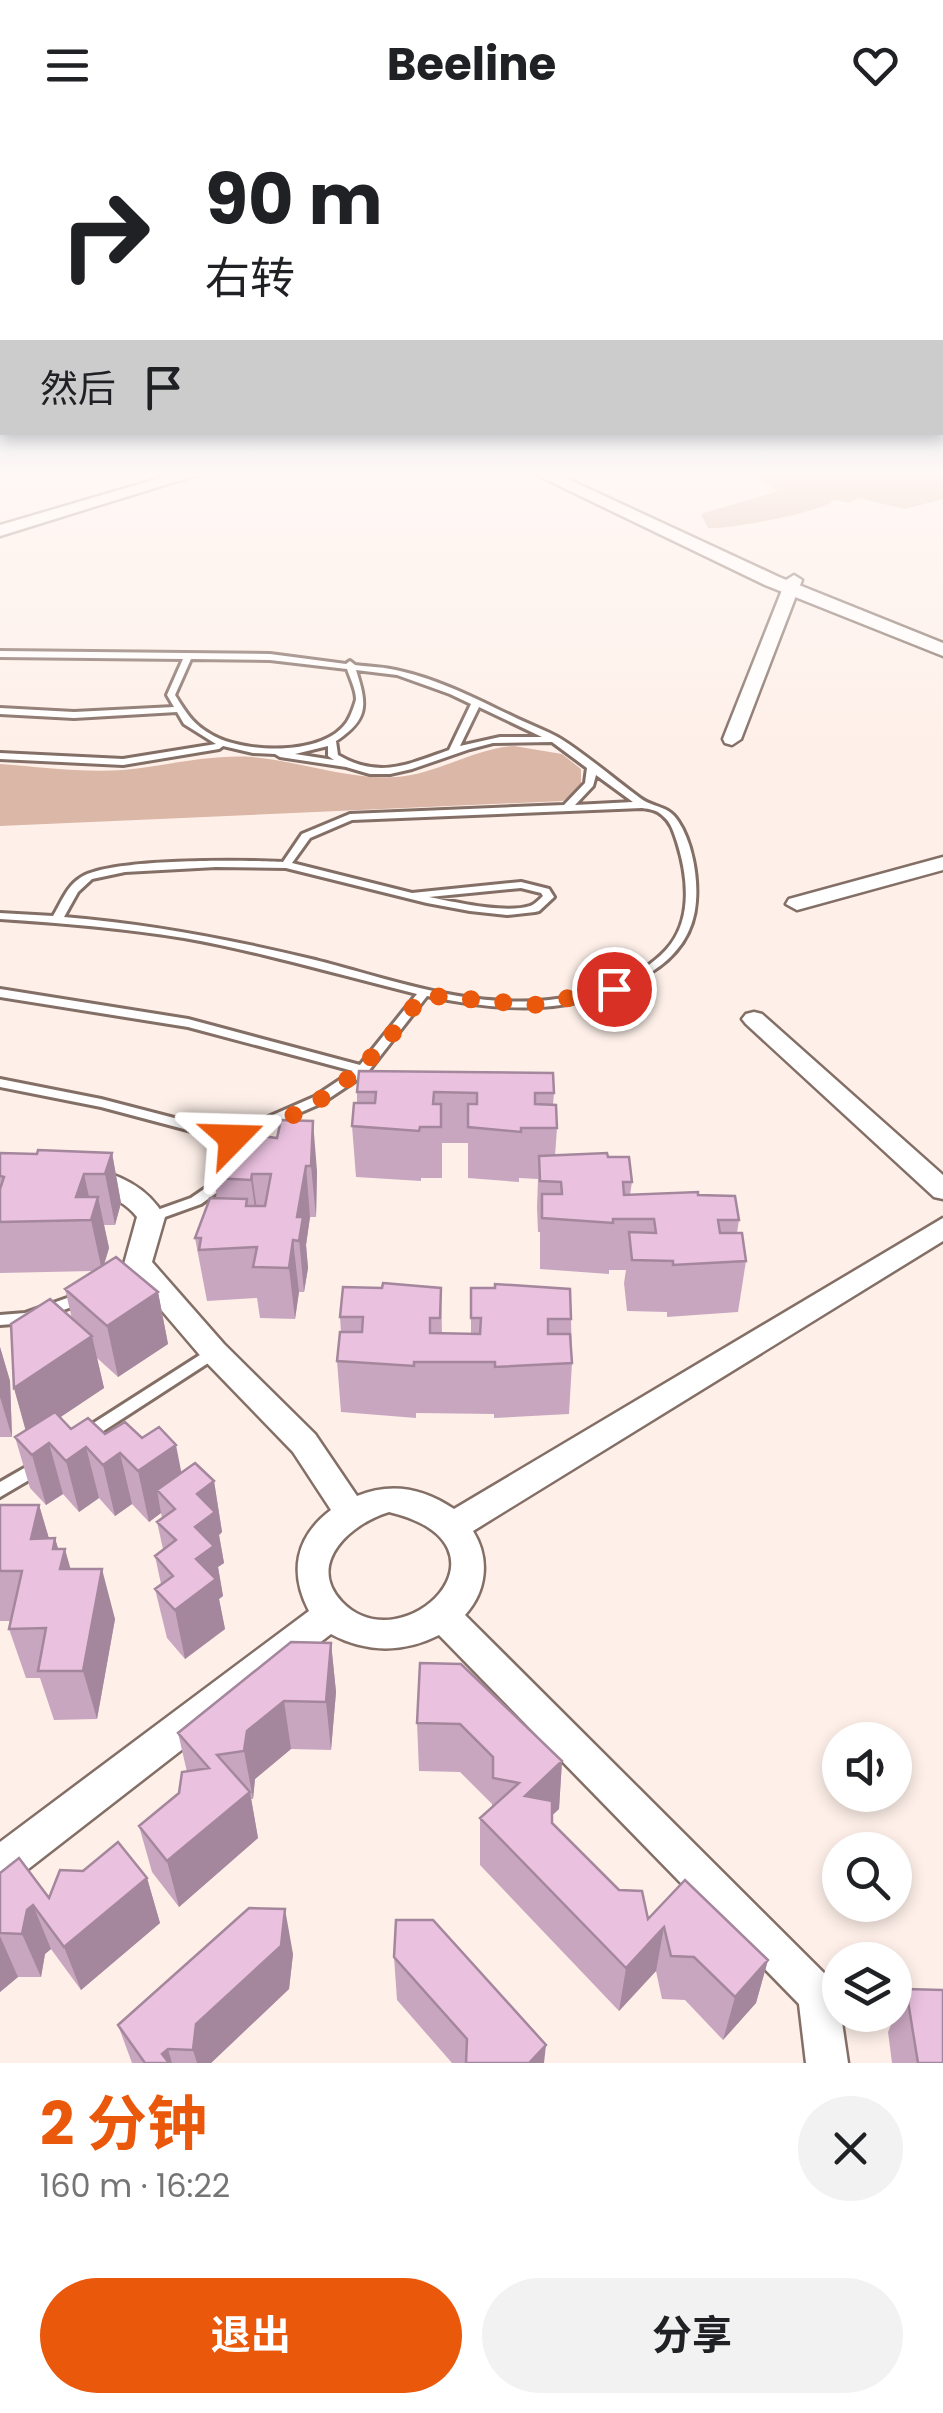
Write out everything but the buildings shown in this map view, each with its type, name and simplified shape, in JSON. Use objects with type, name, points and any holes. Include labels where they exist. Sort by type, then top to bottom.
[{"type":"street","points":[[746,564],[943,650]]},
{"type":"street","points":[[749,564],[943,642]]},
{"type":"street","points":[[732,739],[791,584]]},
{"type":"street","points":[[797,904],[943,863]]},
{"type":"street","points":[[754,1019],[943,1190]]},
{"type":"street","points":[[56,1168],[124,1190],[144,1204],[151,1217],[133,1269],[304,1443],[349,1511]]},
{"type":"street","points":[[455,1525],[943,1228]]},
{"type":"street","points":[[389,1499],[414,1501],[438,1510],[455,1525],[469,1550],[470,1575],[464,1592],[444,1617],[402,1635],[365,1633],[332,1614],[316,1591],[313,1561],[319,1542],[349,1511],[389,1499]]},
{"type":"street","points":[[0,1866],[332,1614]]},
{"type":"street","points":[[444,1617],[818,1995],[827,2063]]},
{"type":"lane","points":[[0,654],[188,656],[350,664],[410,676],[477,702],[556,740],[642,804]]},
{"type":"lane","points":[[188,656],[170,695],[175,710],[219,746]]},
{"type":"lane","points":[[258,750],[332,742],[348,735],[360,720],[362,696],[350,664]]},
{"type":"lane","points":[[452,753],[477,702]]},
{"type":"lane","points":[[0,711],[74,715],[175,710]]},
{"type":"lane","points":[[0,756],[123,762],[219,746],[395,770],[490,740],[556,740]]},
{"type":"lane","points":[[332,742],[334,756],[355,767]]},
{"type":"lane","points":[[568,807],[590,784],[592,767]]},
{"type":"lane","points":[[0,916],[57,919],[187,936],[278,954],[422,995],[498,1005],[572,1000],[614,989],[674,952],[688,928],[692,902],[690,871],[675,819],[666,809],[642,804],[350,816],[306,836],[286,865]]},
{"type":"lane","points":[[57,919],[76,886],[100,872],[286,865],[416,895],[503,914],[538,909],[549,897],[545,891],[521,886],[416,895]]},
{"type":"lane","points":[[0,993],[188,1023],[363,1070]]},
{"type":"lane","points":[[0,1083],[101,1102],[233,1138],[318,1100],[363,1070],[386,1046],[422,995]]},
{"type":"lane","points":[[151,1217],[196,1201],[228,1178],[240,1158],[233,1138]]},
{"type":"lane","points":[[0,1320],[62,1308],[97,1291]]},
{"type":"lane","points":[[66,1448],[214,1352]]},
{"type":"lane","points":[[0,1490],[50,1458]]},
{"type":"shaded area","points":[[514,746],[562,754],[581,769],[581,787],[563,801],[0,826],[0,764],[108,771],[220,757],[252,757],[360,776],[396,777]]},
{"type":"route","points":[[233,1138],[253,1133],[318,1100],[363,1070],[386,1046],[422,995],[498,1005],[534,1005],[614,989]]}]
